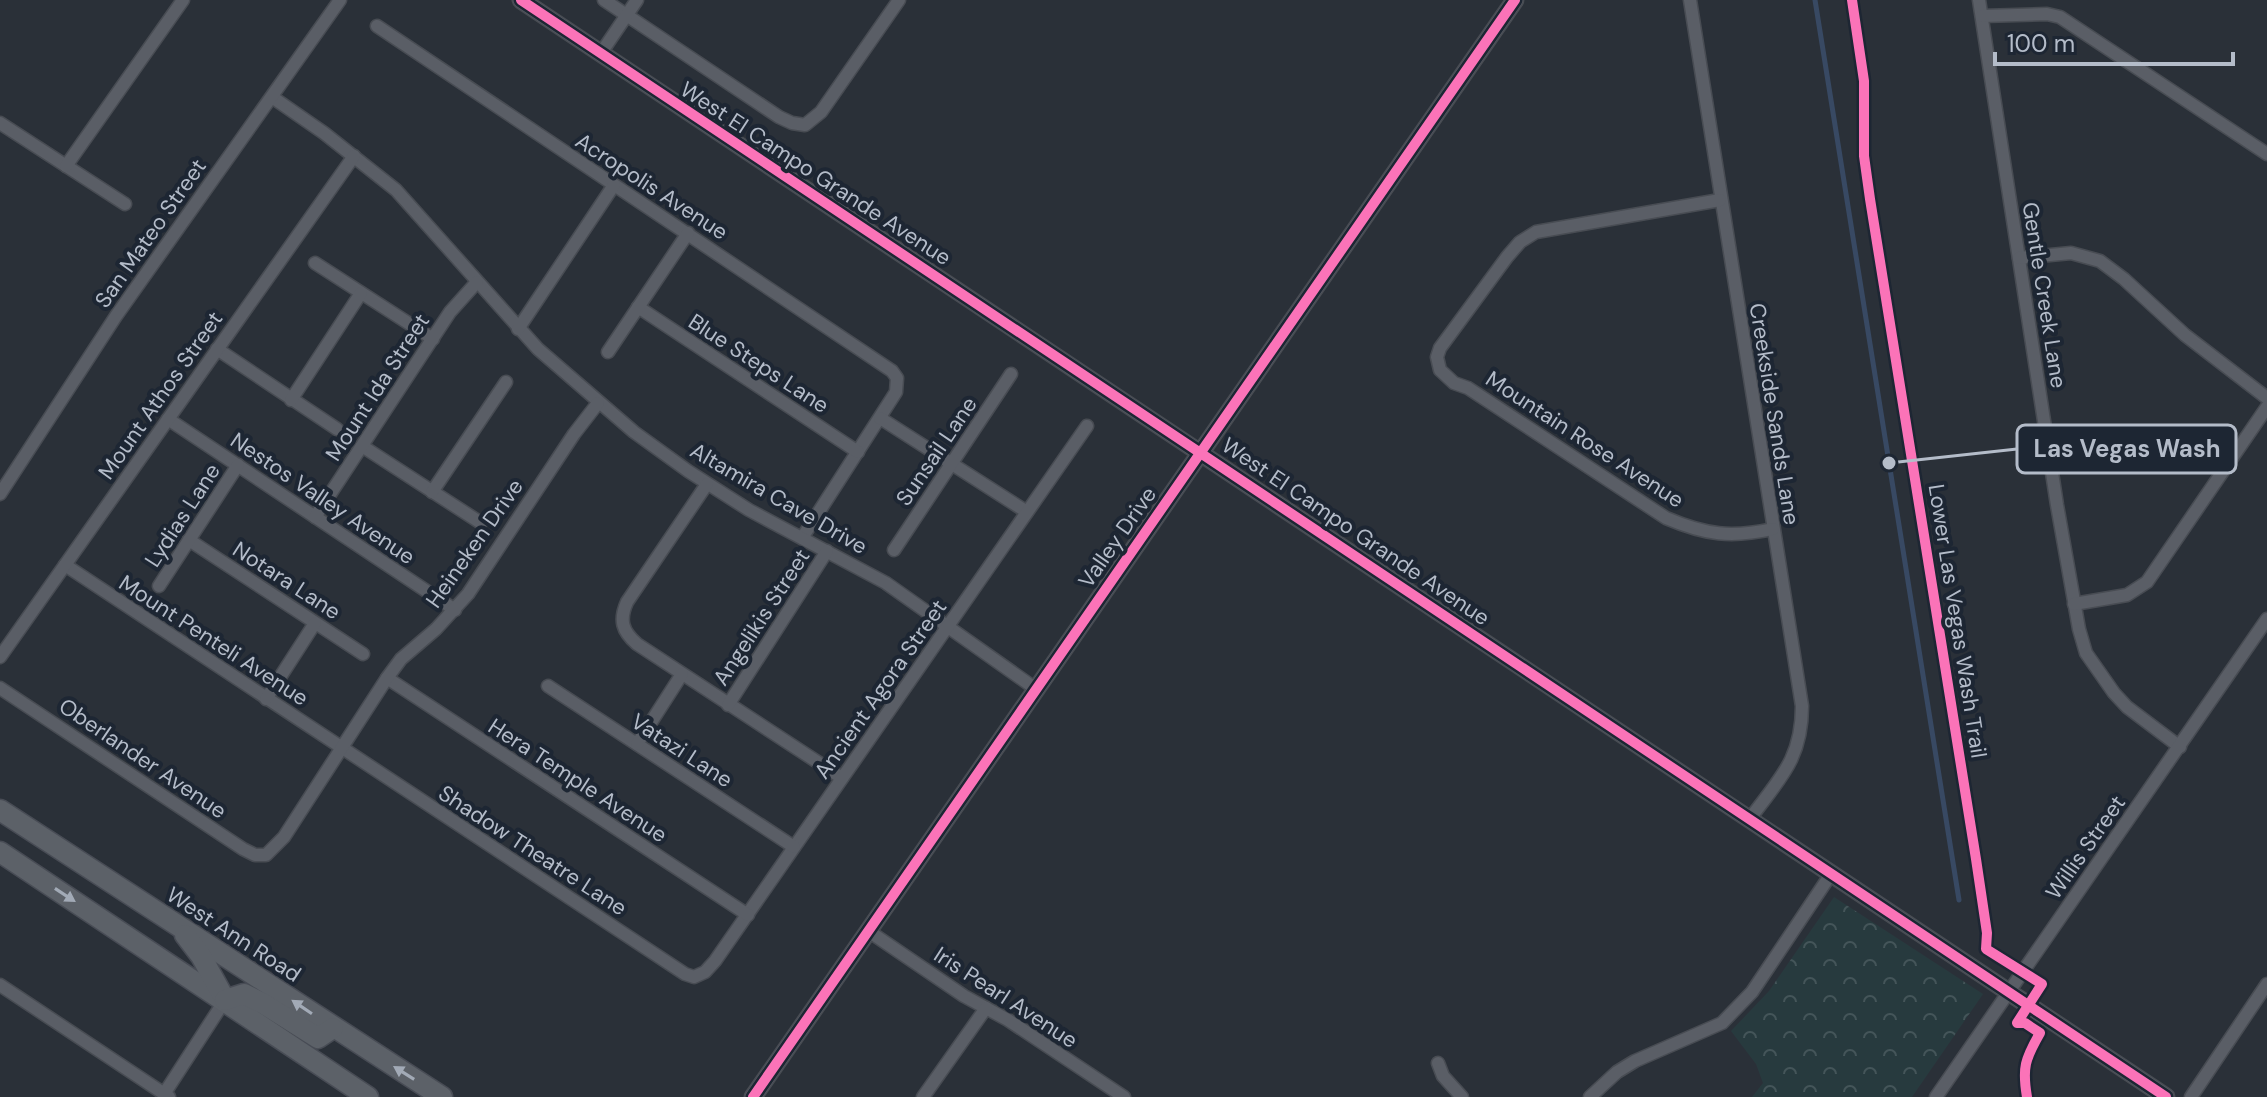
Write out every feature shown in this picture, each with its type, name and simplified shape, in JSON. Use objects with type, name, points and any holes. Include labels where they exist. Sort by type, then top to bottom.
[{"type":"main road","name":"West Ann Road","points":[[0,810],[442,1097]]},
{"type":"main road","points":[[0,852],[368,1097]]},
{"type":"main road","points":[[175,923],[201,956],[225,1000]]},
{"type":"main road","points":[[225,1000],[244,994],[310,1036],[318,1038],[333,1028]]},
{"type":"street","points":[[66,166],[183,0]]},
{"type":"street","name":"San Mateo Street","points":[[0,494],[116,316],[340,0]]},
{"type":"street","name":"West El Campo Grande Avenue","points":[[521,0],[2166,1097]]},
{"type":"street","points":[[604,0],[779,117],[805,125],[821,112],[899,0]]},
{"type":"street","points":[[601,53],[637,0]]},
{"type":"street","name":"Valley Drive","points":[[753,1097],[1515,0]]},
{"type":"street","name":"Creekside Sands Lane","points":[[1690,0],[1802,706],[1799,744],[1792,761],[1749,820]]},
{"type":"street","name":"Gentle Creek Lane","points":[[1979,0],[2074,604],[2086,653],[2099,675],[2127,707],[2180,747]]},
{"type":"street","points":[[1982,16],[2047,14],[2060,17],[2267,154]]},
{"type":"street","name":"Acropolis Avenue","points":[[377,26],[879,360],[892,371],[898,384],[880,418]]},
{"type":"street","name":"Altamira Cave Drive","points":[[272,97],[377,173],[418,213],[518,329],[598,403],[653,446],[707,484],[886,583],[1036,689]]},
{"type":"street","points":[[0,123],[125,204]]},
{"type":"street","name":"Mount Athos Street","points":[[0,657],[354,156]]},
{"type":"street","points":[[518,329],[614,185]]},
{"type":"street","name":"Mountain Rose Avenue","points":[[1720,200],[1536,232],[1520,242],[1507,257],[1445,338],[1437,357],[1440,370],[1454,383],[1468,388],[1666,518],[1724,536],[1773,529]]},
{"type":"street","points":[[608,352],[688,233]]},
{"type":"street","points":[[2019,258],[2071,253],[2100,261],[2185,335],[2267,398]]},
{"type":"street","points":[[315,263],[433,339]]},
{"type":"street","name":"Mount Ida Street","points":[[315,517],[450,312],[477,282]]},
{"type":"street","points":[[291,400],[361,293]]},
{"type":"street","name":"Blue Steps Lane","points":[[638,307],[858,452]]},
{"type":"street","points":[[217,349],[337,429]]},
{"type":"street","name":"Sunsail Lane","points":[[894,550],[1011,374]]},
{"type":"street","points":[[432,492],[506,382]]},
{"type":"street","name":"Heineken Drive","points":[[266,855],[284,837],[401,659],[455,610],[598,403]]},
{"type":"street","points":[[2074,604],[2127,595],[2147,582],[2267,407]]},
{"type":"street","points":[[802,538],[880,418],[1027,512]]},
{"type":"street","name":"Nestos Valley Avenue","points":[[168,419],[455,610]]},
{"type":"street","name":"Ancient Agora Street","points":[[705,972],[748,915],[1087,426]]},
{"type":"street","points":[[362,446],[481,523]]},
{"type":"street","name":"Lydias Lane","points":[[159,586],[238,465]]},
{"type":"street","points":[[707,484],[627,602],[621,620],[624,629],[637,644],[842,778]]},
{"type":"street","name":"Notara Lane","points":[[189,540],[363,654]]},
{"type":"street","name":"Angelikis Street","points":[[728,705],[827,551]]},
{"type":"street","name":"Mount Penteli Avenue","points":[[65,565],[342,747]]},
{"type":"street","name":"Willis Street","points":[[1936,1097],[2267,619]]},
{"type":"street","points":[[266,699],[315,623]]},
{"type":"street","points":[[637,744],[682,674]]},
{"type":"street","name":"Hera Temple Avenue","points":[[387,678],[748,915]]},
{"type":"street","name":"Vatazi Lane","points":[[548,686],[794,847]]},
{"type":"street","name":"Oberlander Avenue","points":[[0,688],[243,849],[255,855],[266,855]]},
{"type":"street","name":"Shadow Theatre Lane","points":[[342,747],[685,974],[694,977],[705,972]]},
{"type":"street","points":[[1590,1097],[1617,1072],[1635,1061],[1722,1023],[1752,992],[1831,874]]},
{"type":"street","name":"Iris Pearl Avenue","points":[[867,930],[1124,1097]]},
{"type":"street","points":[[2191,1097],[2267,984]]},
{"type":"street","points":[[0,985],[167,1095],[225,1000]]},
{"type":"street","points":[[923,1097],[986,1008]]},
{"type":"street","points":[[1438,1063],[1443,1076],[1462,1097]]},
{"type":"green space","points":[[1834,897],[1983,994],[1912,1097],[1752,1097],[1763,1083],[1756,1064],[1731,1031],[1769,991]]},
{"type":"waterway","points":[[1815,0],[1959,900]]},
{"type":"cycle path","points":[[521,0],[2166,1097]]},
{"type":"cycle path","points":[[753,1097],[1515,0]]},
{"type":"cycle path","name":"Lower Las Vegas Wash Trail","points":[[1852,0],[1864,81],[1864,156],[1870,199],[1976,859],[1987,933],[1986,949],[2042,984],[2017,1023],[2025,1023],[2040,1033],[2026,1064],[2027,1097]]},
{"type":"place","name":"Las Vegas Wash","points":[[1889,463]]}]
